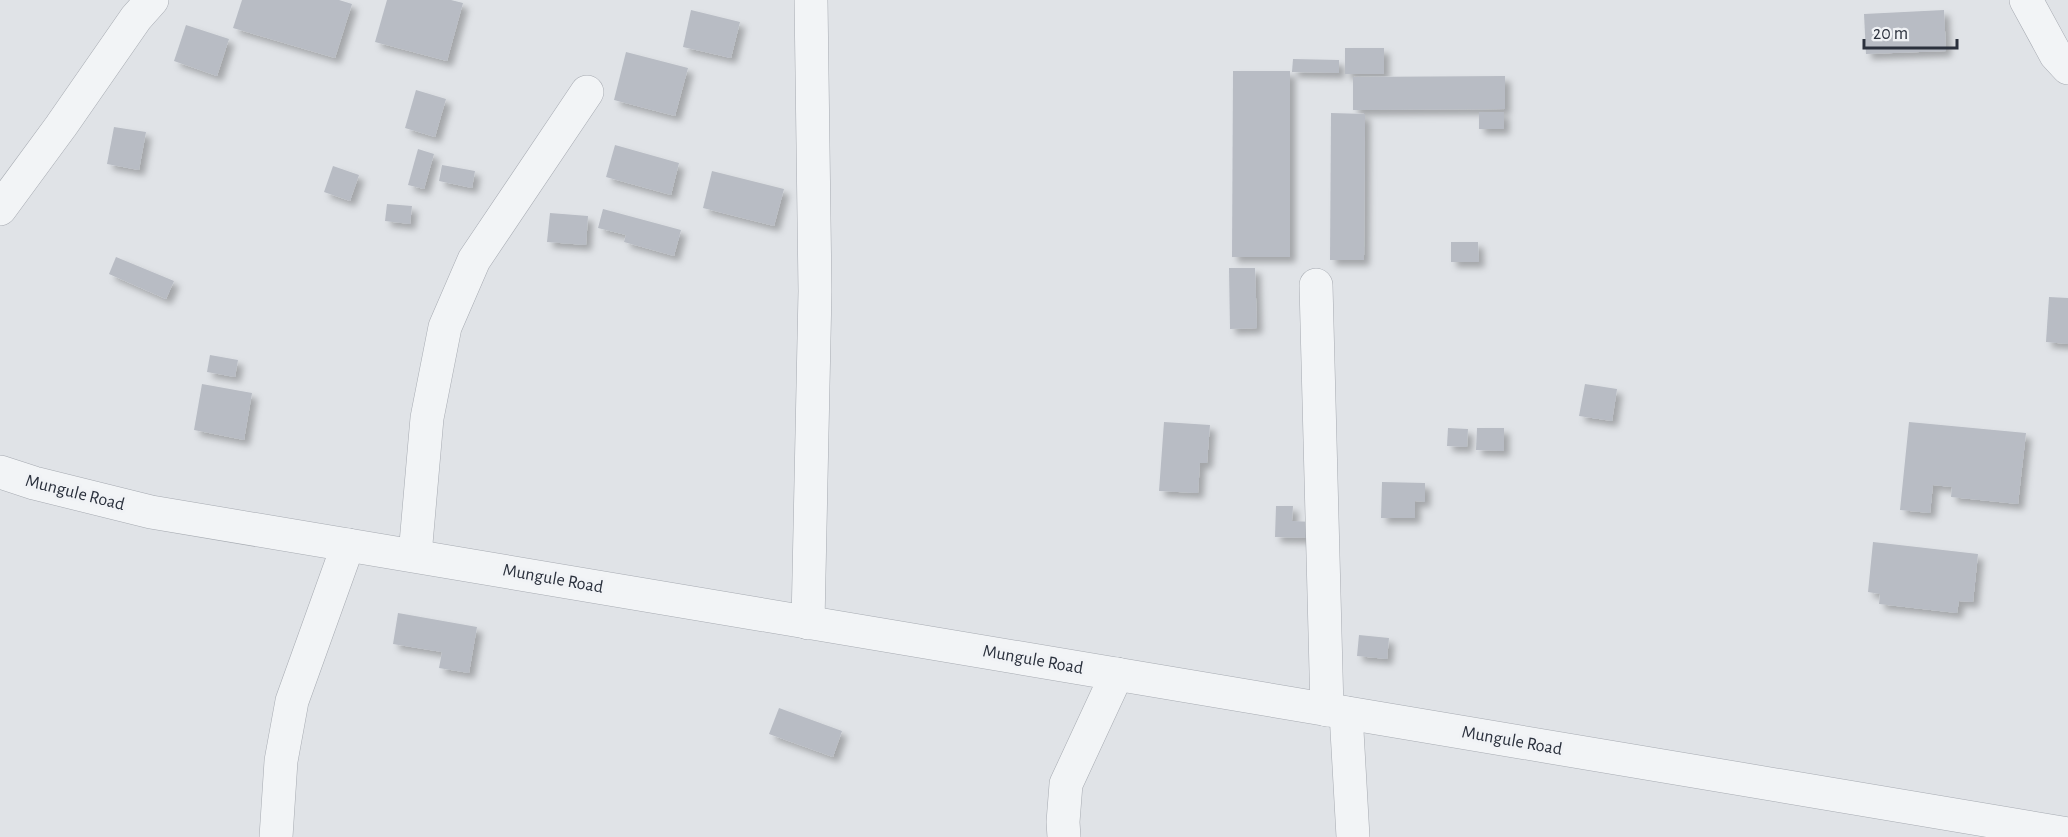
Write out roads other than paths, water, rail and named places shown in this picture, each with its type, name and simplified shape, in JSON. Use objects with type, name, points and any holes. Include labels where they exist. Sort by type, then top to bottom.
[{"type":"street","points":[[0,209],[136,18],[152,0]]},
{"type":"street","points":[[808,622],[815,302],[811,0]]},
{"type":"street","points":[[2026,0],[2056,55],[2068,68]]},
{"type":"street","points":[[414,555],[427,418],[445,327],[474,260],[587,92]]},
{"type":"street","points":[[1316,285],[1336,711],[1353,837]]},
{"type":"street","name":"Mungule Road","points":[[0,472],[34,483],[151,512],[2068,834]]},
{"type":"street","points":[[276,837],[281,761],[292,701],[348,545]]},
{"type":"street","points":[[1064,837],[1066,784],[1117,674]]}]
